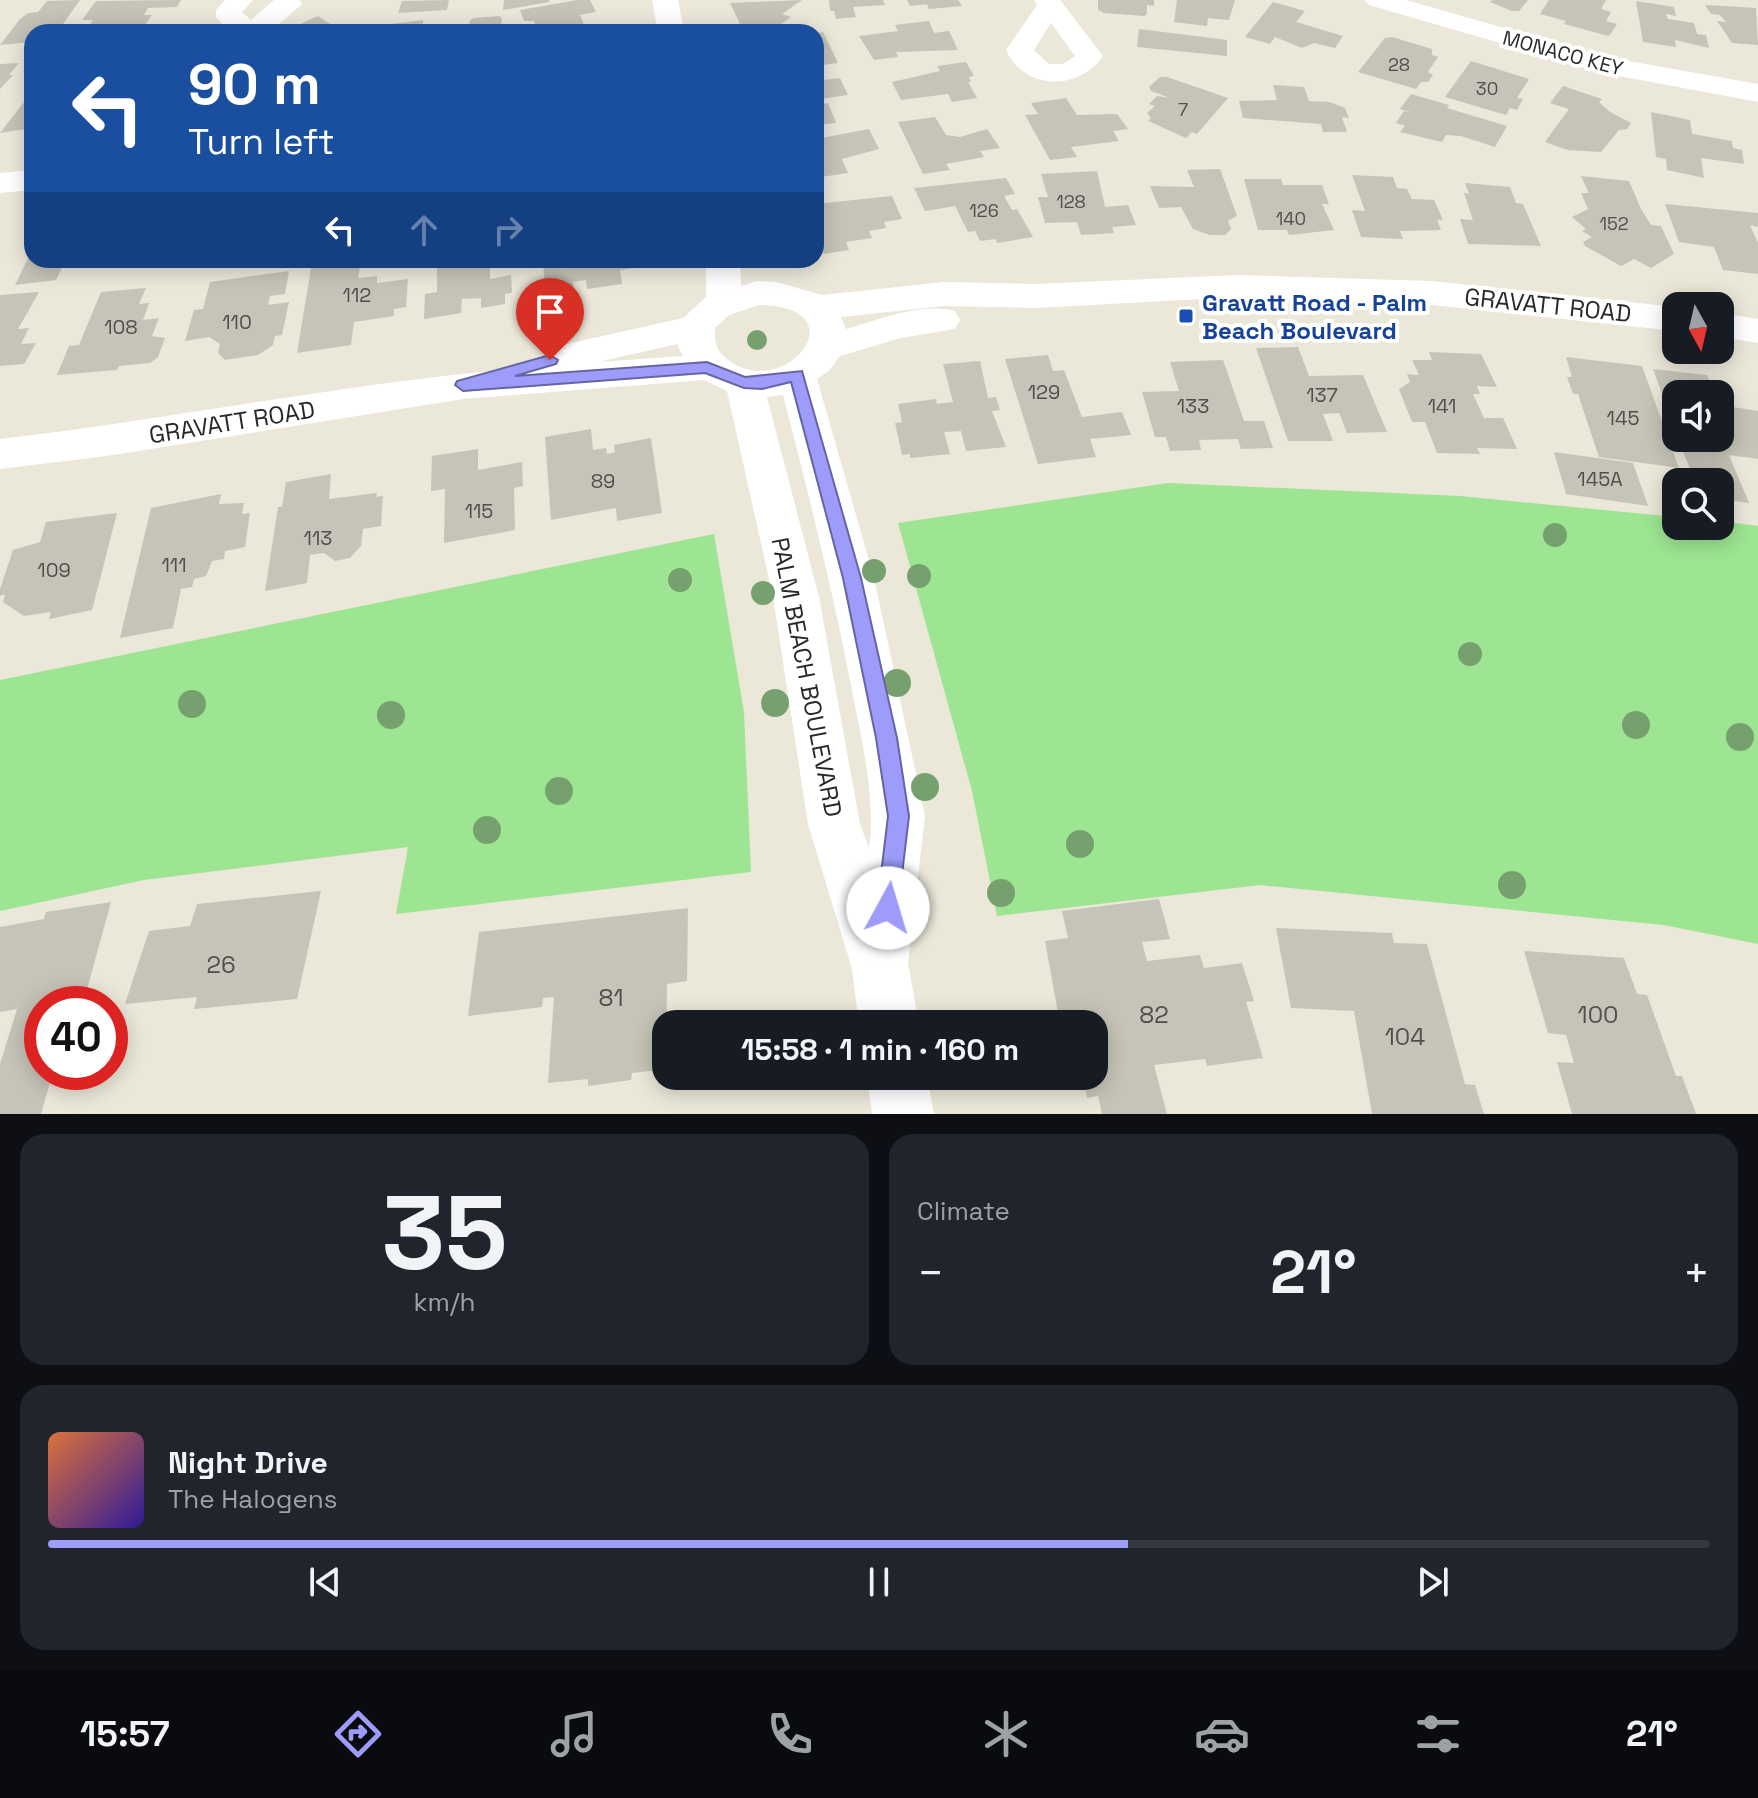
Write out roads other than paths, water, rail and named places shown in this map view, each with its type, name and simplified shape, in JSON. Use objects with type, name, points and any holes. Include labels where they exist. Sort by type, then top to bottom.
[{"type":"street","points":[[240,0],[229,10],[229,17],[240,24]]},
{"type":"street","points":[[264,24],[289,4],[287,0]]},
{"type":"street","points":[[665,0],[670,24]]},
{"type":"street","name":"MONACO KEY","points":[[1378,0],[1603,65],[1756,91]]},
{"type":"street","points":[[0,183],[24,181]]},
{"type":"street","points":[[723,268],[724,302]]},
{"type":"street","points":[[762,268],[775,293]]},
{"type":"street","name":"GRAVATT ROAD","points":[[815,308],[944,294],[1037,296],[1153,288],[1334,288],[1569,306],[1662,317]]},
{"type":"street","points":[[749,294],[790,296],[815,308],[825,319],[829,333],[812,361],[771,382],[725,375],[697,355],[694,341],[697,327],[708,313],[724,302],[749,294]]},
{"type":"street","name":"GRAVATT ROAD","points":[[812,361],[900,326],[951,318],[1037,296]]},
{"type":"street","name":"GRAVATT ROAD","points":[[463,385],[580,352],[697,327]]},
{"type":"street","points":[[1734,327],[1758,331]]},
{"type":"street","name":"PALM BEACH BOULEVARD","points":[[812,361],[899,816],[881,969]]},
{"type":"street","name":"GRAVATT ROAD","points":[[0,454],[107,441],[463,385],[725,375]]},
{"type":"street","name":"PALM BEACH BOULEVARD","points":[[725,375],[796,597],[834,824],[881,969],[887,1010]]},
{"type":"street","points":[[899,1090],[903,1114]]},
{"type":"place","name":"Gravatt Road - Palm Beach Boulevard","points":[[1186,316]]}]
